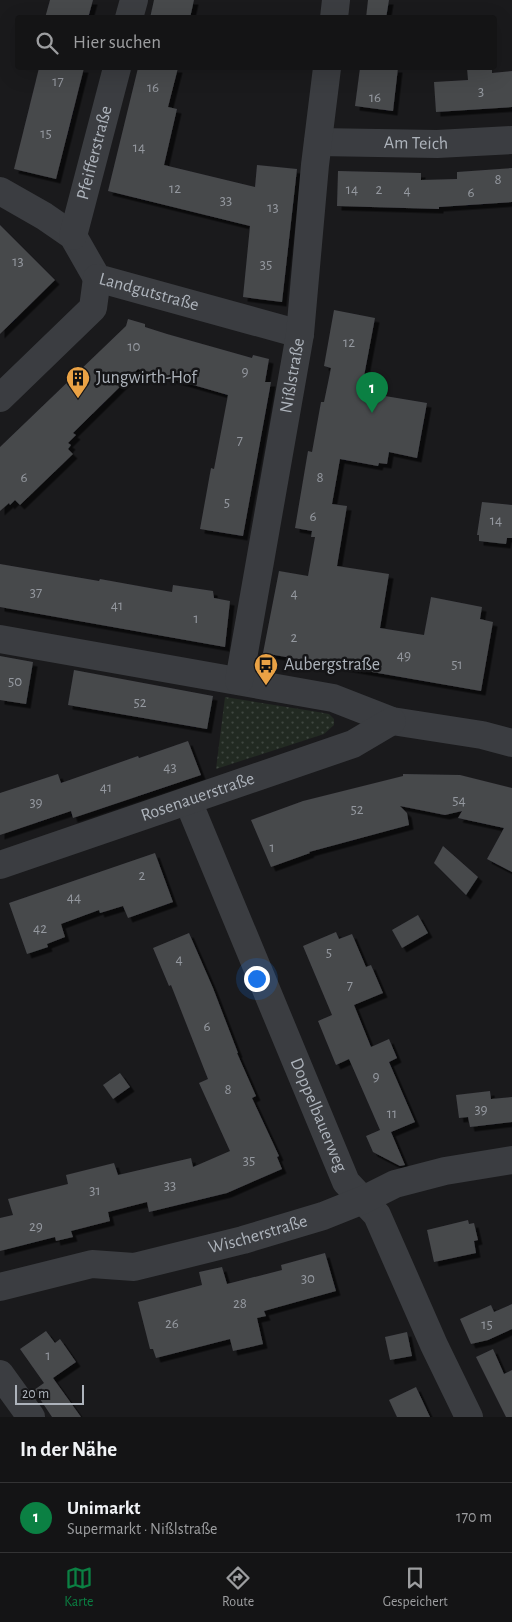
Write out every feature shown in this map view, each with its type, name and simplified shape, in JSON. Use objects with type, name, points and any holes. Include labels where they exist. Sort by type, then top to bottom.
[{"type":"street","points":[[130,15],[134,0]]},
{"type":"street","points":[[334,15],[336,0]]},
{"type":"street","name":"Pfeifferstraße","points":[[73,236],[115,70]]},
{"type":"street","name":"Nißlstraße","points":[[239,681],[300,334],[327,70]]},
{"type":"street","name":"Am Teich","points":[[318,142],[437,144],[512,140]]},
{"type":"street","name":"Landgutstraße","points":[[0,190],[73,236],[97,278],[300,334]]},
{"type":"street","points":[[0,398],[93,308],[97,278]]},
{"type":"street","points":[[0,639],[333,698],[392,721],[482,734],[512,743]]},
{"type":"street","name":"Rosenauerstraße","points":[[0,865],[352,744],[392,721]]},
{"type":"street","name":"Doppelbauerweg","points":[[188,800],[346,1182],[376,1215],[434,1345],[469,1417]]},
{"type":"street","name":"Wischerstraße","points":[[0,1287],[92,1264],[134,1267],[243,1240],[323,1216],[363,1200],[394,1184],[445,1171],[512,1160]]},
{"type":"street","points":[[0,1374],[31,1417]]},
{"type":"shaded area","points":[[225,697],[329,714],[334,719],[334,725],[324,734],[216,769]]},
{"type":"building","points":[[50,0],[93,0],[89,15],[46,15]]},
{"type":"building","points":[[154,0],[194,0],[191,15],[151,15]]},
{"type":"building","points":[[368,0],[389,0],[386,15],[366,15]]},
{"type":"building","points":[[39,70],[83,70],[56,179],[14,169]]},
{"type":"building","points":[[138,70],[177,70],[168,107],[177,109],[164,165],[255,187],[257,165],[297,169],[282,302],[243,297],[250,226],[108,191]]},
{"type":"building","points":[[360,70],[398,70],[393,111],[355,106]]},
{"type":"building","points":[[467,70],[492,70],[492,73],[512,71],[512,107],[436,112],[434,82],[468,80]]},
{"type":"building","points":[[512,168],[512,202],[439,207],[439,209],[337,206],[338,171],[421,173],[421,180],[457,179],[457,172]]},
{"type":"building","points":[[0,225],[55,280],[0,334]]},
{"type":"building","points":[[334,310],[375,318],[361,392],[427,403],[417,458],[389,452],[387,464],[379,463],[378,466],[340,459],[332,504],[347,506],[337,566],[389,574],[380,628],[424,635],[431,597],[482,607],[480,619],[493,622],[481,691],[263,653],[279,571],[308,576],[315,537],[311,537],[312,531],[295,528],[308,451],[312,452],[321,402],[324,402],[331,368],[324,366]]},
{"type":"building","name":"Jungwirth-Hof","points":[[128,319],[167,334],[252,358],[253,355],[269,359],[265,382],[271,382],[243,536],[200,529],[211,468],[214,469],[228,395],[138,369],[73,433],[76,435],[68,443],[71,445],[68,449],[73,454],[20,505],[15,500],[0,511],[0,447],[126,326]]},
{"type":"building","points":[[482,502],[512,505],[512,538],[507,538],[506,544],[479,541],[479,535],[477,535]]},
{"type":"building","points":[[0,564],[172,592],[173,585],[213,591],[214,598],[230,601],[225,647],[0,607]]},
{"type":"building","points":[[0,656],[33,662],[26,704],[0,700]]},
{"type":"building","points":[[74,670],[213,696],[207,729],[68,705]]},
{"type":"building","points":[[188,741],[201,775],[73,818],[71,811],[0,835],[0,793],[58,774],[61,783]]},
{"type":"building","points":[[403,774],[460,775],[512,788],[512,872],[487,859],[504,828],[458,818],[462,811],[445,815],[400,806],[407,813],[409,825],[309,852],[271,867],[251,820],[303,801],[403,776]]},
{"type":"building","points":[[443,846],[478,877],[466,895],[434,863]]},
{"type":"building","points":[[155,853],[173,902],[128,918],[123,906],[100,913],[99,910],[61,924],[65,937],[47,944],[48,947],[27,954],[9,903]]},
{"type":"building","points":[[418,915],[428,933],[402,948],[392,930]]},
{"type":"building","points":[[336,932],[339,939],[352,934],[366,967],[371,965],[383,993],[354,1005],[371,1047],[389,1039],[397,1058],[389,1062],[415,1122],[391,1132],[405,1165],[400,1166],[373,1152],[366,1136],[380,1130],[349,1059],[336,1065],[318,1021],[332,1015],[303,946]]},
{"type":"building","points":[[189,933],[256,1096],[252,1098],[279,1156],[277,1157],[282,1169],[227,1193],[149,1212],[147,1202],[108,1212],[110,1221],[71,1231],[73,1237],[56,1241],[55,1237],[0,1251],[0,1218],[13,1215],[8,1199],[68,1184],[66,1175],[114,1163],[118,1175],[191,1158],[193,1167],[230,1151],[199,1083],[208,1079],[171,985],[169,986],[153,948]]},
{"type":"building","points":[[120,1073],[130,1087],[113,1099],[103,1085]]},
{"type":"building","points":[[490,1091],[491,1099],[512,1097],[512,1122],[470,1127],[468,1117],[459,1118],[456,1095]]},
{"type":"building","points":[[468,1220],[469,1224],[474,1223],[478,1240],[474,1241],[476,1253],[434,1262],[427,1230]]},
{"type":"building","points":[[325,1253],[336,1291],[264,1311],[266,1316],[257,1318],[263,1344],[233,1351],[230,1339],[156,1358],[153,1349],[150,1349],[138,1302],[202,1285],[199,1272],[222,1267],[227,1284],[282,1270],[281,1265]]},
{"type":"building","points":[[512,1304],[512,1329],[488,1340],[471,1344],[460,1319],[491,1305],[494,1312]]},
{"type":"building","points":[[46,1331],[55,1343],[60,1339],[76,1362],[53,1378],[81,1417],[52,1417],[34,1390],[44,1383],[20,1349]]},
{"type":"building","points":[[407,1332],[412,1356],[390,1360],[385,1337]]},
{"type":"building","points":[[493,1349],[504,1374],[512,1370],[512,1417],[506,1417],[476,1357]]},
{"type":"building","points":[[416,1387],[430,1417],[397,1417],[389,1400]]},
{"type":"place","name":"Jungwirth-Hof","points":[[78,399]]},
{"type":"place","name":"Unimarkt","points":[[372,413]]},
{"type":"place","name":"Aubergstraße","points":[[266,686]]}]
